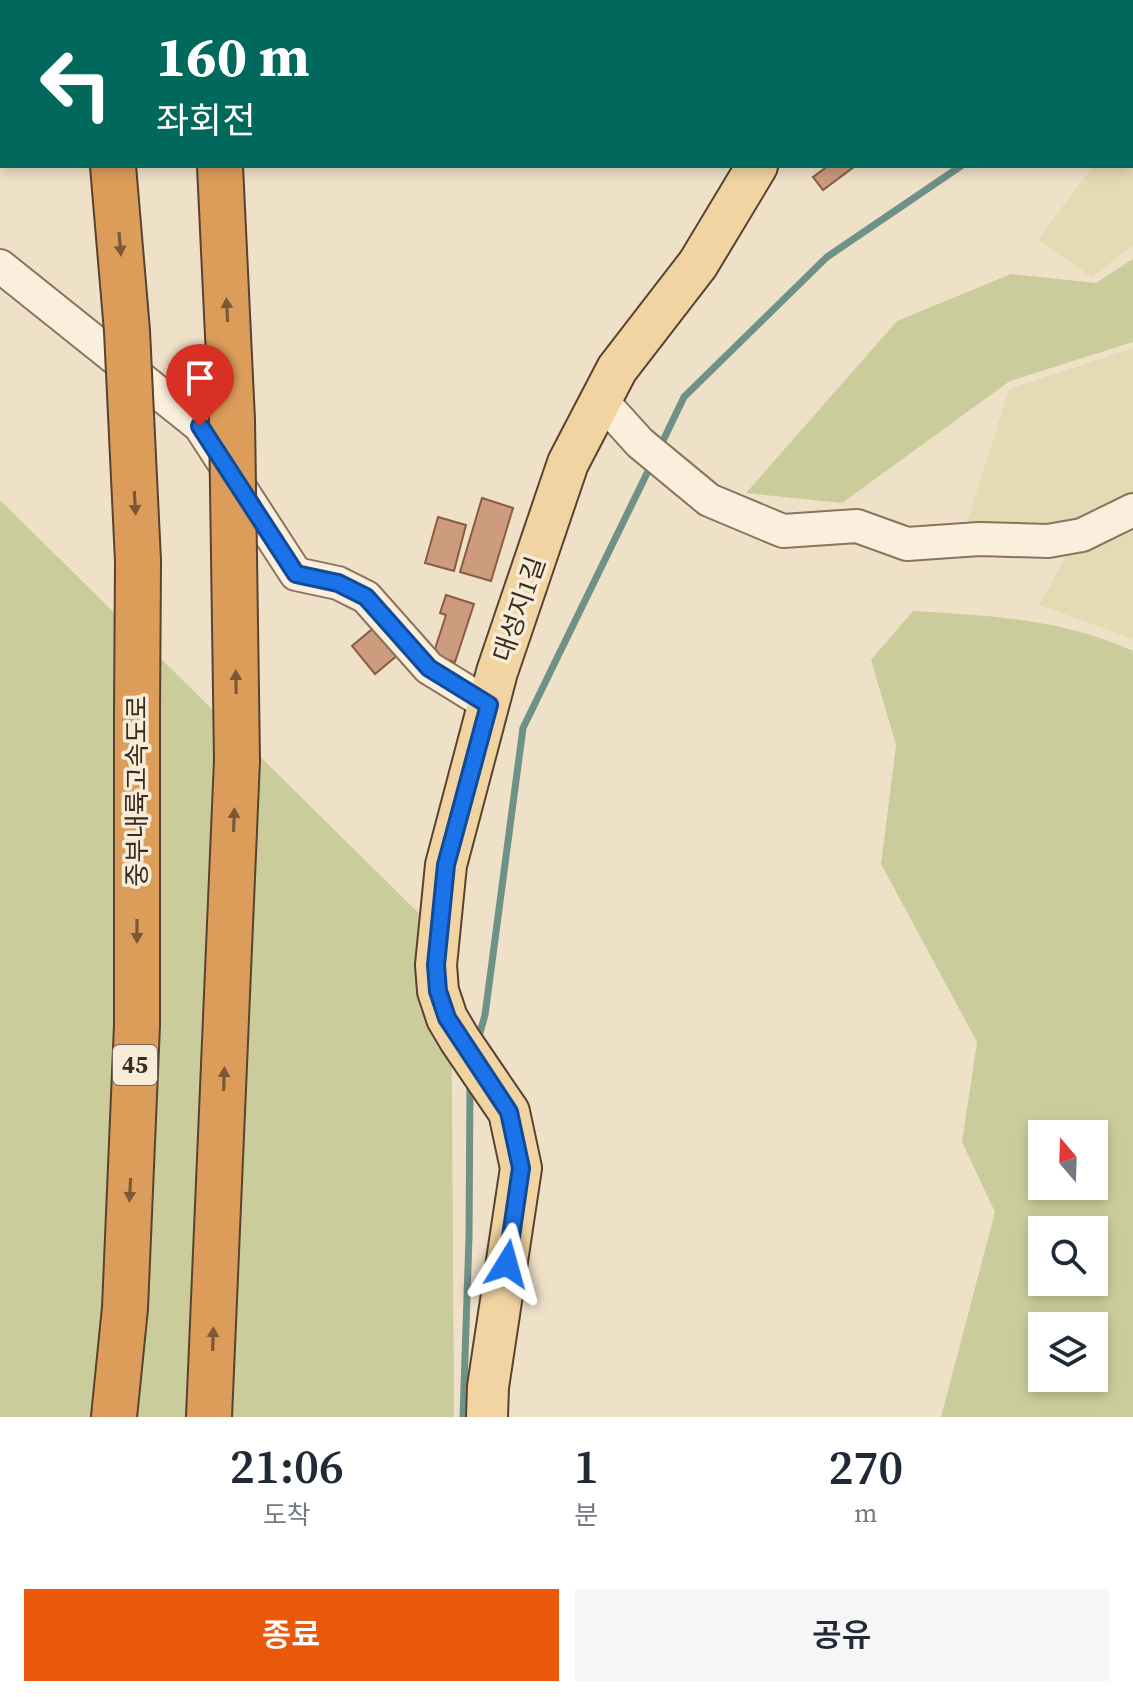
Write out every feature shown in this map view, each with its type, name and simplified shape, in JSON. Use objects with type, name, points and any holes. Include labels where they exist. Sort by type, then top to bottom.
[{"type":"highway","name":"중부내륙고속도로","points":[[113,168],[127,331],[138,561],[137,1025],[125,1308],[114,1417]]},
{"type":"highway","points":[[209,1417],[237,760],[232,420],[220,168]]},
{"type":"main road","name":"대성지1길","points":[[487,1417],[488,1387],[521,1168],[509,1112],[460,1040],[442,1007],[436,965],[446,865],[497,672],[568,463],[617,369],[698,264],[756,168]]},
{"type":"lane","points":[[0,266],[200,426],[296,574],[338,583],[366,597],[429,668],[489,705]]},
{"type":"lane","points":[[601,400],[640,443],[709,500],[783,531],[857,526],[907,544],[979,539],[1048,541],[1082,535],[1133,510]]},
{"type":"shaded area","points":[[1091,168],[1133,168],[1133,246],[1091,277],[1038,239]]},
{"type":"shaded area","points":[[1133,348],[1133,501],[1091,526],[967,522],[1009,389]]},
{"type":"shaded area","points":[[1133,516],[1133,639],[1039,605],[1073,544]]},
{"type":"green space","points":[[1133,259],[1133,342],[1010,381],[842,503],[746,493],[897,321],[1011,274],[1096,283]]},
{"type":"green space","points":[[0,500],[451,945],[454,1417],[0,1417]]},
{"type":"green space","points":[[913,611],[1025,620],[1080,632],[1133,651],[1133,1417],[941,1417],[995,1212],[962,1142],[977,1042],[881,864],[896,745],[871,660]]},
{"type":"building","points":[[825,168],[852,168],[823,190],[813,177]]},
{"type":"building","points":[[482,498],[513,508],[491,581],[460,572]]},
{"type":"building","points":[[438,517],[466,525],[454,571],[425,563]]},
{"type":"building","points":[[446,595],[474,604],[455,662],[433,655],[446,615],[440,613]]},
{"type":"building","points":[[383,620],[406,648],[375,674],[352,646]]},
{"type":"waterway","points":[[660,447],[684,397],[827,257],[958,168]]},
{"type":"waterway","points":[[478,1040],[485,1015],[523,728],[651,465]]},
{"type":"waterway","points":[[463,1417],[470,1083]]},
{"type":"route","points":[[200,426],[296,574],[338,583],[366,597],[429,668],[489,705],[446,865],[436,965],[438,991],[447,1018],[509,1112],[521,1168],[507,1264]]}]
